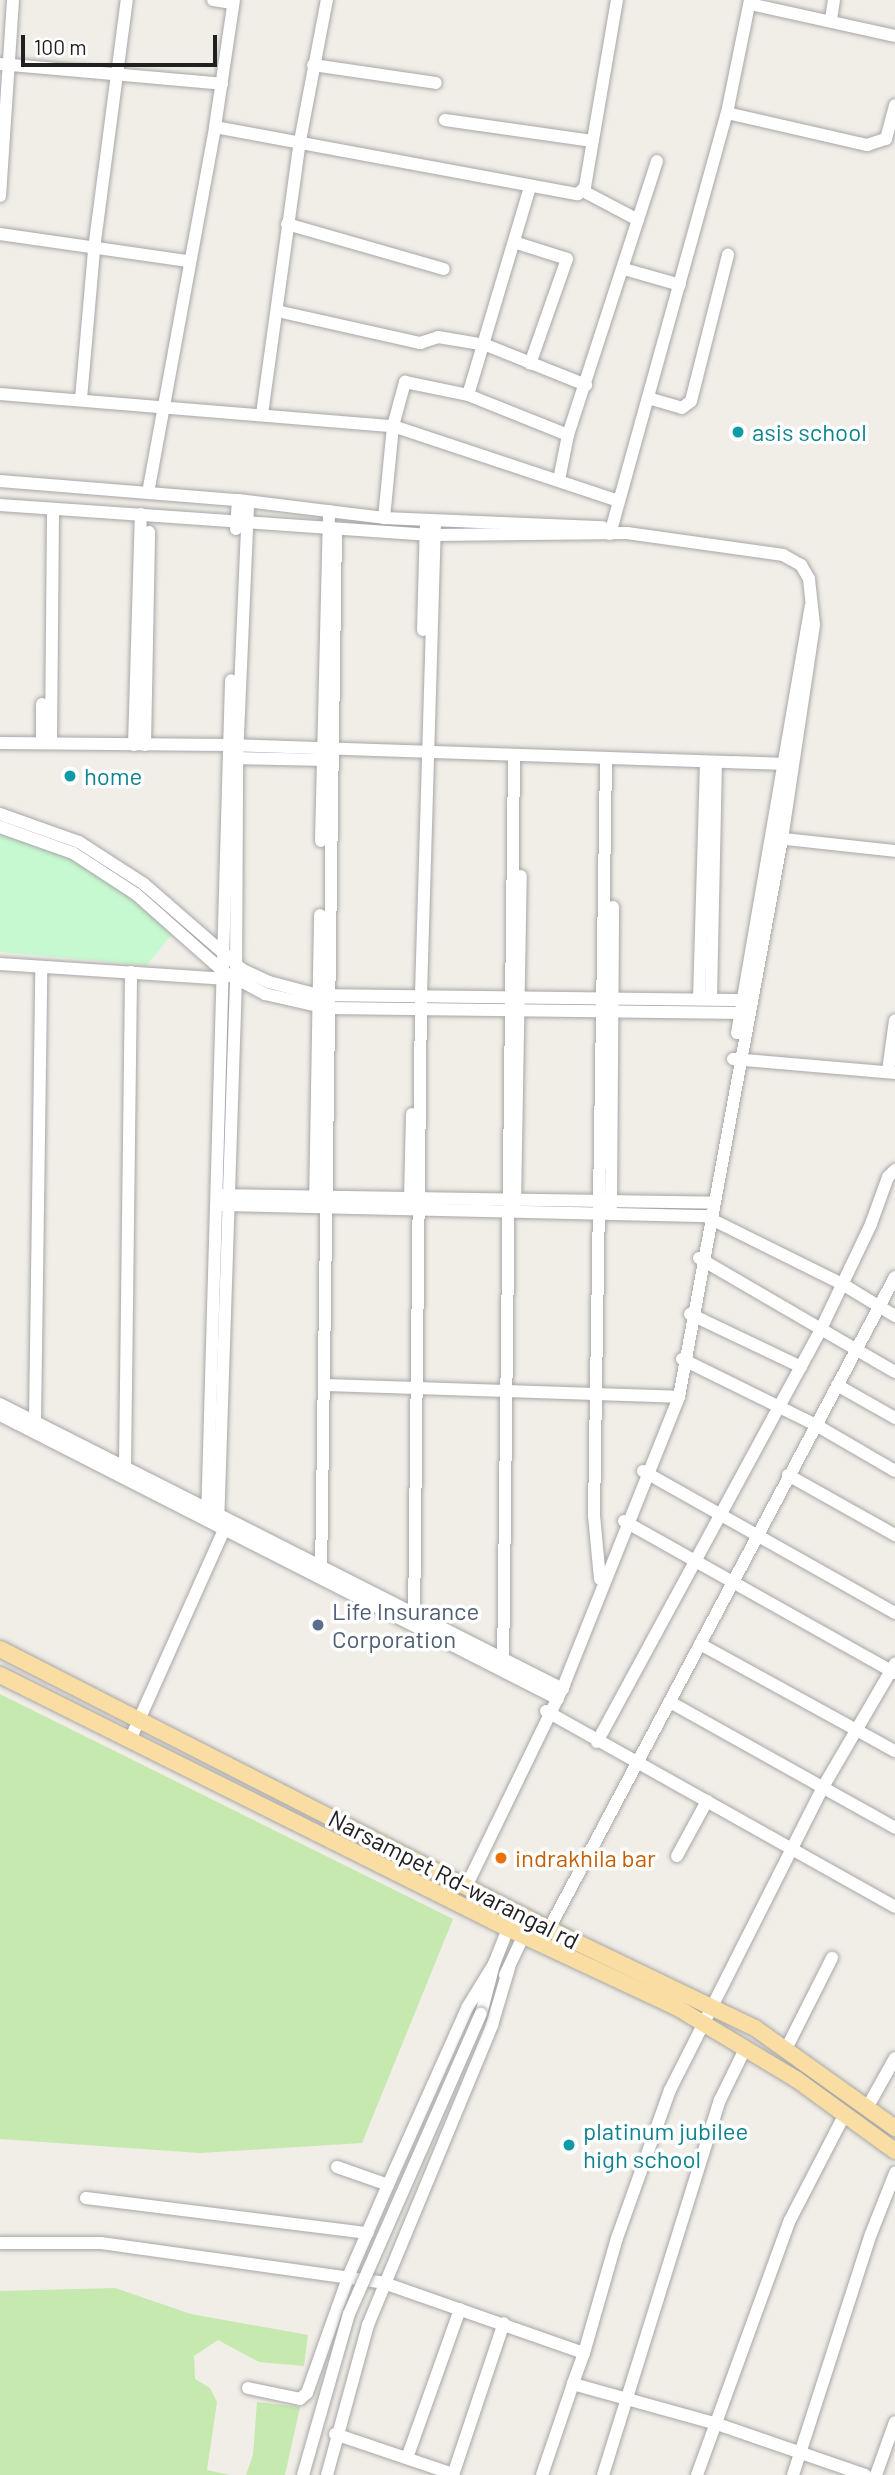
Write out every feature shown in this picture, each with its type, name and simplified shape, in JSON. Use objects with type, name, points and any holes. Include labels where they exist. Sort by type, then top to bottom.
[{"type":"main road","name":"Narsampet Rd-warangal rd","points":[[0,1649],[515,1912],[710,2005],[787,2047],[895,2128]]},
{"type":"main road","name":"Narsampet Rd-warangal rd","points":[[0,1675],[701,2022],[845,2113],[895,2151]]},
{"type":"street","points":[[0,196],[5,64],[13,0]]},
{"type":"street","points":[[81,399],[94,249],[120,71],[127,0]]},
{"type":"street","points":[[148,494],[188,261],[215,127],[233,2],[213,0]]},
{"type":"street","points":[[262,414],[299,142],[327,0]]},
{"type":"street","points":[[583,191],[617,0]]},
{"type":"street","points":[[831,19],[834,0]]},
{"type":"street","points":[[611,531],[727,113],[750,2],[895,36]]},
{"type":"street","points":[[5,64],[120,71],[222,83]]},
{"type":"street","points":[[313,65],[436,83]]},
{"type":"street","points":[[727,113],[867,145],[886,139],[895,104]]},
{"type":"street","points":[[445,120],[593,142]]},
{"type":"street","points":[[215,127],[571,195],[583,191],[638,220]]},
{"type":"street","points":[[559,480],[568,435],[657,161]]},
{"type":"street","points":[[468,395],[517,243],[530,187]]},
{"type":"street","points":[[287,224],[444,269]]},
{"type":"street","points":[[0,234],[188,261]]},
{"type":"street","points":[[517,243],[567,259],[530,364]]},
{"type":"street","points":[[648,398],[682,408],[691,401],[728,255]]},
{"type":"street","points":[[624,269],[680,285]]},
{"type":"street","points":[[277,311],[420,343],[438,337],[486,345],[586,385]]},
{"type":"street","points":[[384,519],[393,426],[405,382],[468,395],[568,435]]},
{"type":"street","points":[[0,394],[165,405],[393,426],[618,501]]},
{"type":"street","points":[[0,481],[243,501],[329,511],[430,528]]},
{"type":"street","points":[[130,1741],[217,1519],[228,977],[224,953],[240,522],[243,501]]},
{"type":"street","points":[[0,505],[332,530],[430,528],[611,531],[792,558],[806,572],[812,603],[777,838],[710,1203],[685,1360],[676,1397],[558,1692],[464,1885]]},
{"type":"street","points":[[46,742],[49,508]]},
{"type":"street","points":[[321,1571],[325,1385],[321,1201],[323,1001],[332,530],[329,511]]},
{"type":"street","points":[[140,745],[146,514]]},
{"type":"street","points":[[414,1618],[418,1000],[430,528]]},
{"type":"street","points":[[0,743],[46,742],[233,752],[786,768]]},
{"type":"street","points":[[228,977],[236,963],[233,752]]},
{"type":"street","points":[[503,1664],[517,761]]},
{"type":"street","points":[[600,1579],[594,1516],[610,1005],[608,763]]},
{"type":"street","points":[[705,999],[711,765]]},
{"type":"street","points":[[0,814],[79,842],[144,884],[236,963],[269,982],[323,1001]]},
{"type":"street","points":[[0,827],[73,853],[126,887],[228,977],[265,994],[323,1001],[418,1000],[746,1006]]},
{"type":"street","points":[[777,838],[895,852]]},
{"type":"street","points":[[0,964],[228,977]]},
{"type":"street","points":[[35,1422],[41,967]]},
{"type":"street","points":[[125,1467],[131,972]]},
{"type":"street","points":[[610,1005],[705,999],[746,1006]]},
{"type":"street","points":[[736,1059],[891,1072],[895,1020]]},
{"type":"street","points":[[597,1742],[719,1510],[801,1367],[844,1285],[888,1177],[895,1170]]},
{"type":"street","points":[[222,1200],[417,1200],[605,1206],[710,1203]]},
{"type":"street","points":[[605,1206],[708,1218],[844,1285],[895,1316]]},
{"type":"street","points":[[701,1259],[856,1352],[895,1372]]},
{"type":"street","points":[[549,1929],[836,1385],[881,1308],[895,1277]]},
{"type":"street","points":[[693,1315],[801,1367]]},
{"type":"street","points":[[685,1360],[816,1425],[895,1471]]},
{"type":"street","points":[[325,1385],[597,1391],[676,1397]]},
{"type":"street","points":[[836,1385],[895,1418]]},
{"type":"street","points":[[0,1404],[125,1467],[217,1519]]},
{"type":"street","points":[[0,1415],[217,1519],[558,1692]]},
{"type":"street","points":[[646,1473],[719,1510],[757,1535],[895,1613]]},
{"type":"street","points":[[788,1475],[895,1535]]},
{"type":"street","points":[[558,1692],[600,1579],[626,1523]]},
{"type":"street","points":[[542,2475],[584,2353],[648,2148],[701,2022],[823,1787],[894,1669],[626,1523]]},
{"type":"street","points":[[700,1644],[895,1751]]},
{"type":"street","points":[[670,1702],[895,1828]]},
{"type":"street","points":[[548,1714],[895,1907]]},
{"type":"street","points":[[677,1856],[707,1801]]},
{"type":"street","points":[[481,2014],[494,1964],[515,1912]]},
{"type":"street","points":[[303,2475],[349,2314],[481,2014],[509,1968],[531,1920]]},
{"type":"street","points":[[787,2047],[832,1958]]},
{"type":"street","points":[[248,2388],[304,2398],[349,2275],[388,2185],[467,2008],[494,1964]]},
{"type":"street","points":[[327,2475],[335,2434],[384,2283],[492,2025],[509,1968]]},
{"type":"street","points":[[603,2475],[630,2400],[720,2100],[745,2049]]},
{"type":"street","points":[[867,2108],[895,2058]]},
{"type":"street","points":[[697,2475],[790,2220],[845,2113]]},
{"type":"street","points":[[337,2167],[388,2185]]},
{"type":"street","points":[[793,2475],[895,2173]]},
{"type":"street","points":[[86,2197],[368,2233]]},
{"type":"street","points":[[0,2243],[72,2240],[349,2275],[384,2283],[584,2353]]},
{"type":"street","points":[[408,2458],[460,2309]]},
{"type":"street","points":[[335,2434],[453,2474],[504,2323]]},
{"type":"street","points":[[573,2384],[715,2423],[865,2475]]},
{"type":"street","points":[[876,2475],[895,2422]]},
{"type":"green space","points":[[0,834],[74,860],[129,896],[172,934],[147,965],[0,952]]},
{"type":"green space","points":[[0,1694],[453,1919],[362,2143],[200,2153],[0,2139]]},
{"type":"green space","points":[[115,2288],[191,2314],[308,2335],[304,2366],[259,2362],[218,2340],[194,2356],[195,2379],[210,2388],[217,2402],[207,2470],[230,2475],[0,2475],[0,2291]]},
{"type":"green space","points":[[257,2402],[300,2407],[285,2475],[246,2475],[253,2455]]},
{"type":"place","name":"asis school","points":[[738,432]]},
{"type":"place","name":"home","points":[[70,776]]},
{"type":"place","name":"Life Insurance Corporation","points":[[318,1625]]},
{"type":"place","name":"indrakhila bar","points":[[501,1858]]},
{"type":"place","name":"platinum jubilee high school","points":[[569,2145]]}]
